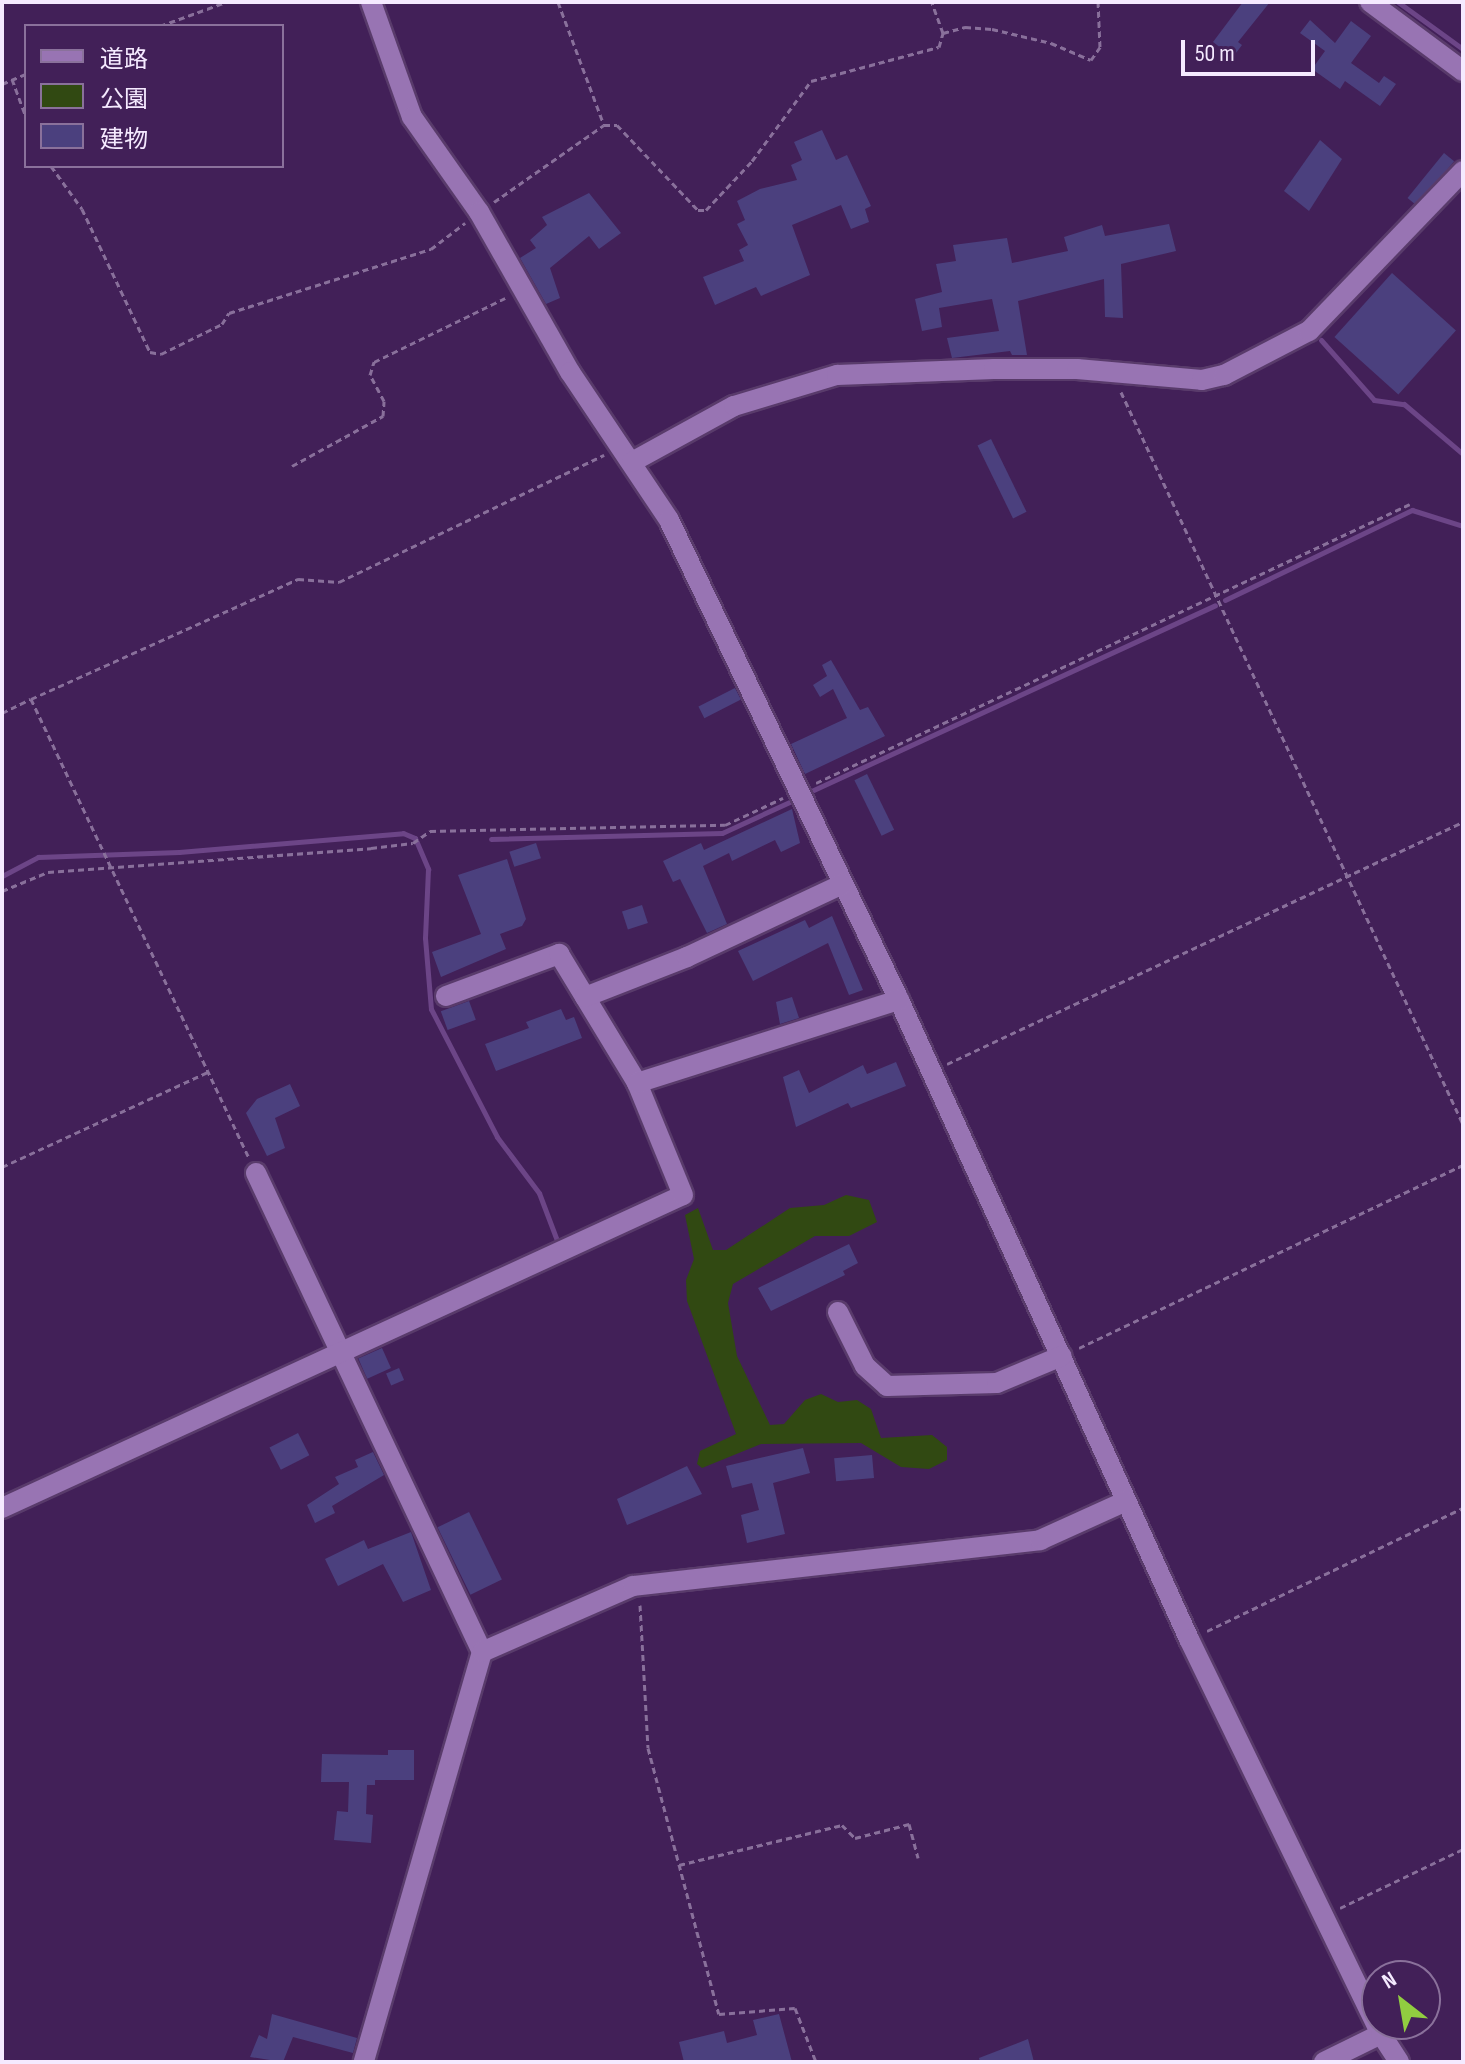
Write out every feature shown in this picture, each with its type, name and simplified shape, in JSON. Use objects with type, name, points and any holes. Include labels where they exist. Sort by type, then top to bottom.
[{"type":"street","points":[[371,2],[412,117],[479,212],[523,289],[669,520],[899,1000],[929,1072],[1062,1356],[1189,1639],[1361,1994]]},
{"type":"street","points":[[1370,2],[1463,71]]},
{"type":"street","points":[[627,454],[734,406],[837,375],[994,369],[1111,372],[1202,380],[1224,375],[1309,331],[1463,171]]},
{"type":"street","points":[[585,997],[687,957],[843,884]]},
{"type":"street","points":[[2,1508],[338,1350],[683,1195],[637,1083],[559,954],[446,996]]},
{"type":"street","points":[[637,1083],[899,1000]]},
{"type":"street","points":[[256,1173],[482,1652],[364,2062]]},
{"type":"street","points":[[838,1312],[865,1366],[887,1386],[997,1383],[1062,1356]]},
{"type":"street","points":[[482,1652],[639,1585],[1040,1540],[1126,1501]]},
{"type":"street","points":[[1324,2062],[1369,2040]]},
{"type":"street","points":[[1385,2040],[1399,2062]]},
{"type":"path","points":[[166,24],[226,2]]},
{"type":"path","points":[[558,2],[604,125]]},
{"type":"path","points":[[943,33],[965,27],[992,29],[1051,43],[1091,60],[1100,47],[1098,2]]},
{"type":"path","points":[[2,84],[24,75]]},
{"type":"path","points":[[12,79],[24,112]]},
{"type":"path","points":[[292,466],[383,416],[384,401],[370,375],[374,362],[523,289]]},
{"type":"path","points":[[1111,372],[1463,1124]]},
{"type":"path","points":[[2,713],[298,579],[339,582],[627,454]]},
{"type":"path","points":[[2,891],[48,872],[109,863],[413,843],[430,831],[725,825],[800,795],[1410,504]]},
{"type":"path","points":[[31,699],[256,1173]]},
{"type":"path","points":[[929,1072],[1463,822]]},
{"type":"path","points":[[2,1167],[208,1072]]},
{"type":"path","points":[[1062,1356],[1463,1165]]},
{"type":"path","points":[[1189,1639],[1463,1508]]},
{"type":"path","points":[[639,1585],[648,1748],[719,2014],[795,2008],[816,2062]]},
{"type":"path","points":[[679,1865],[842,1825],[855,1838],[909,1824],[918,1858]]},
{"type":"path","points":[[1322,1917],[1463,1849]]},
{"type":"green space","points":[[846,1195],[869,1200],[877,1222],[849,1236],[815,1236],[733,1284],[728,1303],[737,1356],[770,1425],[784,1424],[805,1400],[821,1394],[838,1402],[857,1400],[871,1409],[881,1438],[932,1435],[947,1447],[947,1460],[929,1469],[901,1467],[861,1443],[761,1444],[702,1468],[697,1464],[700,1451],[736,1434],[687,1301],[686,1280],[694,1259],[685,1215],[698,1208],[713,1250],[726,1250],[790,1208],[824,1205]]},
{"type":"building","points":[[1243,2],[1270,2],[1238,42],[1242,45],[1233,57],[1213,42]]},
{"type":"building","points":[[1310,20],[1335,43],[1351,21],[1371,36],[1351,63],[1379,83],[1384,76],[1396,84],[1380,106],[1345,81],[1340,89],[1312,69],[1325,51],[1300,33]]},
{"type":"building","points":[[822,130],[836,160],[847,155],[871,206],[865,209],[869,222],[851,229],[841,205],[792,225],[810,275],[761,296],[756,287],[715,305],[703,277],[744,261],[739,250],[748,245],[737,224],[745,220],[737,201],[760,189],[797,180],[791,165],[802,160],[794,142]]},
{"type":"building","points":[[1320,140],[1342,159],[1309,211],[1284,191]]},
{"type":"building","points":[[1444,153],[1454,161],[1418,206],[1407,198]]},
{"type":"building","points":[[589,193],[621,233],[599,249],[589,236],[550,268],[560,298],[546,304],[520,258],[536,248],[530,240],[547,225],[542,217]]},
{"type":"building","points":[[1169,224],[1176,251],[1121,264],[1123,318],[1105,317],[1104,279],[1018,301],[1027,355],[1012,355],[1010,351],[952,358],[947,338],[999,331],[992,299],[939,308],[942,327],[922,331],[915,299],[942,292],[936,264],[956,261],[953,245],[1007,238],[1012,263],[1068,251],[1064,237],[1102,225],[1105,236]]},
{"type":"building","points":[[1392,273],[1456,331],[1398,394],[1334,337]]},
{"type":"building","points":[[991,439],[1027,512],[1013,518],[978,446]]},
{"type":"building","points":[[831,660],[860,710],[868,707],[885,736],[805,774],[791,744],[847,718],[833,689],[820,697],[813,685],[827,676],[822,665]]},
{"type":"building","points":[[735,688],[741,700],[704,718],[698,707]]},
{"type":"building","points":[[867,774],[894,830],[882,836],[854,780]]},
{"type":"building","points":[[792,809],[800,843],[781,852],[775,840],[732,861],[729,853],[703,866],[727,924],[707,933],[680,879],[673,882],[663,861],[701,843],[704,850]]},
{"type":"building","points":[[536,843],[541,858],[514,867],[509,852]]},
{"type":"building","points":[[507,859],[526,919],[522,926],[500,934],[506,949],[441,977],[432,952],[481,934],[458,875]]},
{"type":"building","points":[[642,905],[648,923],[628,930],[622,911]]},
{"type":"building","points":[[832,916],[863,990],[849,995],[828,943],[753,981],[738,951],[805,920],[809,928]]},
{"type":"building","points":[[792,997],[799,1018],[780,1024],[776,1002]]},
{"type":"building","points":[[469,1001],[476,1020],[448,1030],[441,1011]]},
{"type":"building","points":[[561,1009],[566,1020],[574,1017],[582,1038],[496,1071],[485,1044],[529,1028],[526,1022]]},
{"type":"building","points":[[896,1062],[906,1086],[851,1108],[848,1103],[796,1127],[783,1077],[799,1070],[809,1093],[863,1065],[867,1074]]},
{"type":"building","points":[[290,1084],[300,1106],[275,1118],[285,1148],[267,1156],[246,1113],[257,1099]]},
{"type":"building","points":[[849,1244],[858,1263],[843,1271],[845,1275],[771,1311],[758,1288]]},
{"type":"building","points":[[382,1348],[391,1368],[367,1379],[358,1359]]},
{"type":"building","points":[[399,1368],[404,1380],[391,1385],[386,1373]]},
{"type":"building","points":[[298,1433],[309,1455],[281,1470],[269,1448]]},
{"type":"building","points":[[803,1448],[810,1473],[773,1483],[785,1534],[747,1543],[741,1515],[759,1510],[752,1483],[732,1488],[726,1466]]},
{"type":"building","points":[[373,1452],[384,1475],[332,1506],[335,1513],[315,1523],[307,1505],[339,1484],[335,1477],[358,1467],[355,1460]]},
{"type":"building","points":[[872,1455],[874,1478],[836,1481],[834,1458]]},
{"type":"building","points":[[687,1466],[702,1494],[627,1525],[617,1499]]},
{"type":"building","points":[[469,1512],[502,1579],[470,1595],[438,1527]]},
{"type":"building","points":[[411,1532],[431,1590],[403,1602],[383,1564],[338,1586],[325,1559],[364,1540],[368,1549]]},
{"type":"building","points":[[388,1750],[414,1750],[414,1780],[375,1780],[375,1785],[367,1785],[366,1814],[373,1815],[371,1843],[334,1840],[337,1811],[348,1812],[349,1782],[321,1782],[322,1754],[388,1755]]},
{"type":"building","points":[[272,2014],[357,2038],[353,2053],[293,2037],[283,2062],[250,2057],[259,2035],[267,2039]]},
{"type":"building","points":[[779,2014],[792,2062],[684,2062],[679,2042],[724,2031],[727,2043],[757,2035],[753,2020]]},
{"type":"building","points":[[1028,2039],[1034,2062],[980,2062],[979,2058]]},
{"type":"waterway","points":[[1398,2],[1463,49]]},
{"type":"waterway","points":[[1321,340],[1374,400],[1404,404],[1463,454]]},
{"type":"waterway","points":[[1225,600],[1412,510],[1463,526]]},
{"type":"waterway","points":[[807,793],[1215,605]]},
{"type":"waterway","points":[[491,839],[722,833],[798,798]]},
{"type":"waterway","points":[[2,876],[38,857],[179,852],[403,833],[415,838],[428,869],[425,938],[431,1009],[497,1137],[539,1193],[558,1243]]}]
